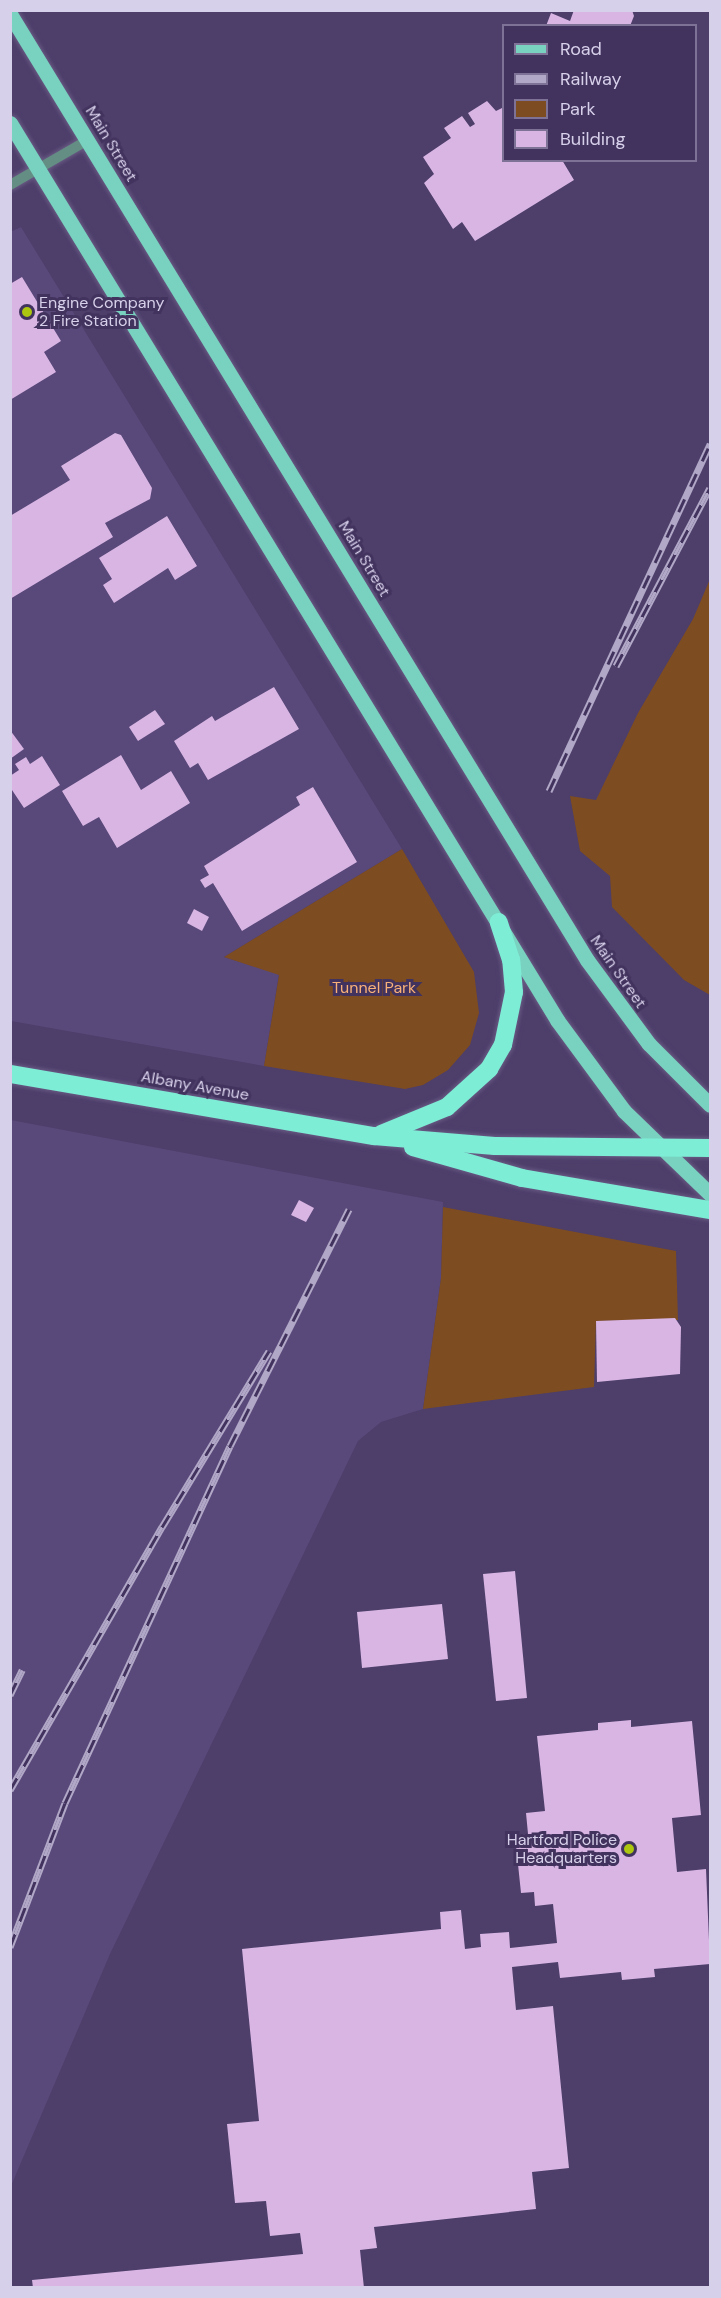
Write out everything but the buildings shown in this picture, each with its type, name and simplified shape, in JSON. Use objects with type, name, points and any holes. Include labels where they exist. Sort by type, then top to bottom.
[{"type":"highway","points":[[374,1136],[415,1123],[447,1107],[489,1069],[503,1044],[513,992],[511,960],[499,922]]},
{"type":"highway","name":"Albany Avenue","points":[[10,1074],[374,1136],[495,1146],[711,1148]]},
{"type":"highway","name":"Albany Avenue","points":[[374,1136],[522,1178],[711,1210]]},
{"type":"main road","name":"Main Street","points":[[10,14],[587,960],[649,1044],[711,1105]]},
{"type":"main road","points":[[10,123],[586,1061],[659,1149],[711,1194]]},
{"type":"street","points":[[10,185],[88,140]]},
{"type":"shaded area","points":[[21,227],[402,849],[224,957],[279,974],[264,1066],[11,1021],[10,232]]},
{"type":"shaded area","points":[[11,1120],[443,1202],[441,1278],[423,1409],[381,1422],[358,1441],[110,1954],[11,2186]]},
{"type":"green space","points":[[710,579],[710,995],[684,980],[612,907],[610,876],[580,851],[570,796],[596,800],[638,713],[693,619]]},
{"type":"green space","name":"Tunnel Park","points":[[402,849],[474,972],[479,1013],[470,1045],[448,1070],[423,1085],[405,1089],[264,1066],[279,975],[224,957]]},
{"type":"green space","points":[[443,1207],[676,1251],[678,1320],[596,1321],[594,1387],[423,1409],[441,1278]]},
{"type":"railway","points":[[549,791],[710,444]]},
{"type":"railway","points":[[616,666],[710,488]]},
{"type":"railway","points":[[10,1947],[65,1803],[230,1446],[349,1209]]},
{"type":"railway","points":[[10,1790],[162,1527],[269,1351]]},
{"type":"railway","points":[[10,1695],[22,1670]]},
{"type":"place","name":"Engine Company 2 Fire Station","points":[[27,312]]},
{"type":"place","name":"Hartford Police Headquarters","points":[[629,1849]]}]
